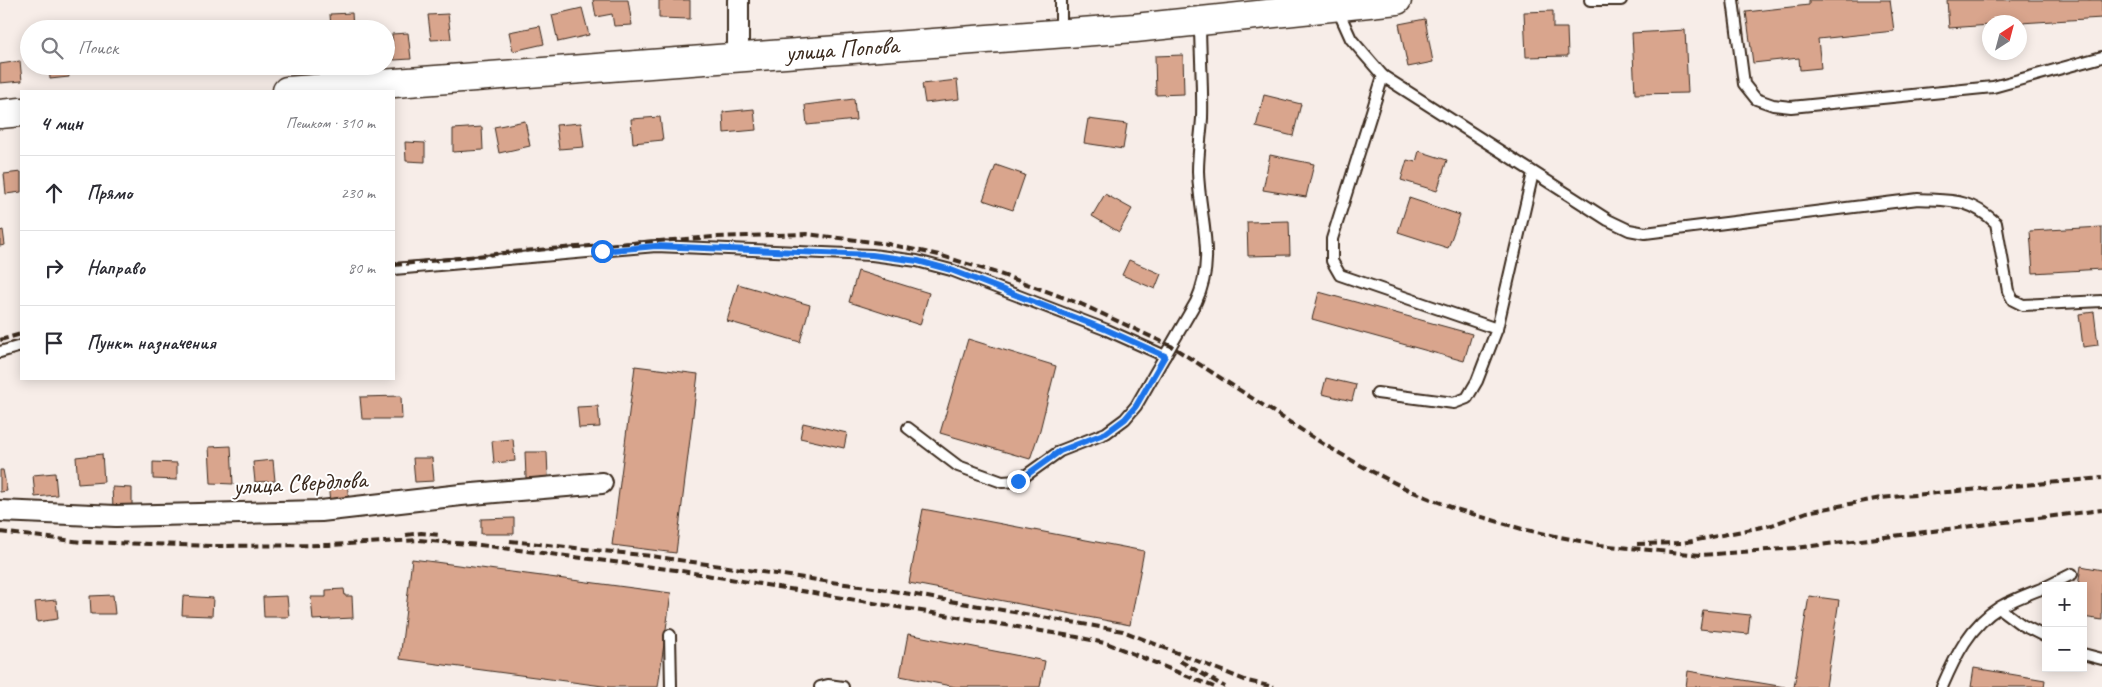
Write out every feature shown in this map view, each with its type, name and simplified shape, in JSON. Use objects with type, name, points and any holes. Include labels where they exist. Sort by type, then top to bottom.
[{"type":"street","points":[[738,0],[738,56]]},
{"type":"street","name":"улица Попова","points":[[300,90],[1061,33],[1200,21],[1251,12],[1337,7],[1397,0]]},
{"type":"street","points":[[0,114],[20,112]]},
{"type":"street","name":"улица Свердлова","points":[[0,511],[116,516],[321,511],[461,495],[602,483]]},
{"type":"lane","points":[[1061,0],[1061,33]]},
{"type":"lane","points":[[1590,0],[1614,2],[1621,0]]},
{"type":"lane","points":[[1733,0],[1744,84],[1756,99],[1773,105],[1791,107],[1993,87],[2102,58]]},
{"type":"lane","points":[[1337,7],[1351,39],[1383,76],[1608,220],[1629,230],[1645,233],[1918,199],[1961,201],[1977,208],[1996,223],[2008,291],[2013,300],[2023,305],[2102,301]]},
{"type":"lane","points":[[908,428],[958,466],[1002,482],[1018,481],[1060,451],[1106,433],[1125,419],[1136,406],[1196,302],[1206,272],[1208,254],[1198,170],[1202,117],[1200,21]]},
{"type":"lane","points":[[1383,76],[1332,239],[1332,261],[1340,274],[1498,329]]},
{"type":"lane","points":[[1377,393],[1454,403],[1468,398],[1498,329],[1533,173]]},
{"type":"lane","points":[[395,269],[656,246],[872,255],[918,261],[951,270],[1107,330],[1165,356]]},
{"type":"lane","points":[[0,352],[20,346]]},
{"type":"lane","points":[[2055,582],[2072,574]]},
{"type":"lane","points":[[1942,687],[1956,655],[1976,627],[1999,608],[2042,588]]},
{"type":"lane","points":[[1999,608],[2022,625],[2042,635]]},
{"type":"lane","points":[[670,635],[671,687]]},
{"type":"lane","points":[[2087,655],[2102,659]]},
{"type":"lane","points":[[820,687],[828,684],[844,687]]},
{"type":"building","points":[[593,0],[628,0],[632,25],[614,26],[612,14],[596,17]]},
{"type":"building","points":[[659,0],[690,0],[690,19],[659,18]]},
{"type":"building","points":[[1809,0],[1890,0],[1894,31],[1818,39],[1821,68],[1800,70],[1799,58],[1753,63],[1746,12],[1809,5]]},
{"type":"building","points":[[1947,0],[2102,0],[2102,18],[2027,23],[2027,15],[1982,15],[1982,26],[1949,28]]},
{"type":"building","points":[[582,8],[589,35],[558,42],[552,15]]},
{"type":"building","points":[[1553,11],[1553,28],[1567,28],[1568,56],[1526,57],[1524,12]]},
{"type":"building","points":[[352,13],[352,20],[330,20],[330,14]]},
{"type":"building","points":[[448,14],[451,39],[431,40],[428,15]]},
{"type":"building","points":[[1425,19],[1433,62],[1408,67],[1399,24]]},
{"type":"building","points":[[540,26],[544,44],[513,51],[509,32]]},
{"type":"building","points":[[1685,30],[1688,93],[1635,94],[1632,33]]},
{"type":"building","points":[[408,33],[411,59],[395,60],[395,34]]},
{"type":"building","points":[[1183,55],[1184,94],[1156,95],[1155,56]]},
{"type":"building","points":[[20,61],[22,81],[0,83],[0,64]]},
{"type":"building","points":[[50,75],[69,75],[69,77],[50,79]]},
{"type":"building","points":[[957,80],[959,99],[925,103],[922,84]]},
{"type":"building","points":[[1264,95],[1301,104],[1293,136],[1256,127]]},
{"type":"building","points":[[854,99],[856,120],[807,125],[805,105]]},
{"type":"building","points":[[754,109],[756,130],[724,133],[723,112]]},
{"type":"building","points":[[660,117],[663,140],[633,143],[631,119]]},
{"type":"building","points":[[1088,119],[1127,124],[1123,149],[1084,143]]},
{"type":"building","points":[[525,121],[530,146],[499,153],[494,127]]},
{"type":"building","points":[[581,123],[584,147],[559,149],[556,125]]},
{"type":"building","points":[[482,127],[483,150],[453,152],[453,129]]},
{"type":"building","points":[[405,142],[425,143],[425,162],[406,161]]},
{"type":"building","points":[[1419,151],[1447,160],[1437,191],[1401,180],[1407,160],[1416,162]]},
{"type":"building","points":[[1270,155],[1314,164],[1306,197],[1263,190]]},
{"type":"building","points":[[996,165],[1025,175],[1013,210],[983,200]]},
{"type":"building","points":[[20,172],[20,192],[6,194],[4,174]]},
{"type":"building","points":[[1105,194],[1132,209],[1119,232],[1092,216]]},
{"type":"building","points":[[1409,198],[1460,215],[1448,248],[1398,232]]},
{"type":"building","points":[[1289,221],[1290,255],[1248,256],[1247,222]]},
{"type":"building","points":[[2102,227],[2102,269],[2033,273],[2030,231]]},
{"type":"building","points":[[3,230],[5,245],[0,246],[0,231]]},
{"type":"building","points":[[1129,260],[1161,274],[1155,289],[1122,275]]},
{"type":"building","points":[[858,271],[929,293],[920,325],[849,302]]},
{"type":"building","points":[[738,284],[810,305],[800,342],[727,321]]},
{"type":"building","points":[[1319,292],[1472,334],[1464,361],[1312,319]]},
{"type":"building","points":[[2094,312],[2098,345],[2083,347],[2079,314]]},
{"type":"building","points":[[968,339],[1056,366],[1040,430],[1030,459],[940,433]]},
{"type":"building","points":[[635,366],[698,374],[676,553],[612,545]]},
{"type":"building","points":[[1326,378],[1356,385],[1352,401],[1322,394]]},
{"type":"building","points":[[401,396],[402,419],[362,419],[360,397]]},
{"type":"building","points":[[598,406],[600,427],[579,428],[577,407]]},
{"type":"building","points":[[803,423],[847,433],[844,448],[800,438]]},
{"type":"building","points":[[513,439],[515,461],[494,463],[492,441]]},
{"type":"building","points":[[231,446],[233,484],[211,483],[209,447]]},
{"type":"building","points":[[525,452],[547,452],[548,477],[526,478]]},
{"type":"building","points":[[102,454],[104,482],[78,484],[76,457]]},
{"type":"building","points":[[413,458],[432,458],[434,481],[415,482]]},
{"type":"building","points":[[273,460],[275,481],[255,482],[253,462]]},
{"type":"building","points":[[153,462],[177,463],[177,480],[153,479]]},
{"type":"building","points":[[0,470],[3,470],[7,491],[0,492]]},
{"type":"building","points":[[55,473],[57,495],[35,497],[33,475]]},
{"type":"building","points":[[347,481],[349,503],[330,504],[328,482]]},
{"type":"building","points":[[112,487],[132,488],[132,508],[113,508]]},
{"type":"building","points":[[923,509],[1144,551],[1130,625],[909,583]]},
{"type":"building","points":[[514,518],[514,534],[481,534],[481,519]]},
{"type":"building","points":[[412,559],[671,593],[658,687],[610,687],[400,659]]},
{"type":"building","points":[[2081,566],[2102,570],[2102,620],[2087,618],[2087,582],[2079,582]]},
{"type":"building","points":[[344,589],[345,596],[352,596],[353,618],[313,620],[311,597],[326,597],[326,590]]},
{"type":"building","points":[[113,595],[115,614],[91,614],[90,596]]},
{"type":"building","points":[[183,596],[213,598],[212,616],[182,615]]},
{"type":"building","points":[[287,596],[289,617],[264,617],[263,597]]},
{"type":"building","points":[[1809,596],[1839,600],[1826,687],[1794,687]]},
{"type":"building","points":[[56,600],[58,619],[37,622],[35,602]]},
{"type":"building","points":[[1703,610],[1750,615],[1748,634],[1700,629]]},
{"type":"building","points":[[908,634],[1045,661],[1040,687],[956,687],[900,676]]},
{"type":"building","points":[[1974,668],[2045,680],[2044,687],[1971,687]]},
{"type":"building","points":[[1688,671],[1785,687],[1686,687]]},
{"type":"railway","points":[[395,265],[523,251],[714,237],[807,234],[888,244],[939,255],[1000,274],[1081,304],[1171,346],[1325,445],[1411,491],[1456,509],[1522,529],[1599,545],[1701,555],[1796,548],[2102,510]]},
{"type":"railway","points":[[0,340],[20,334]]},
{"type":"railway","points":[[1637,544],[1682,543],[1772,525],[1807,512],[1881,498],[2102,478]]},
{"type":"railway","points":[[0,532],[82,542],[213,546],[329,545],[419,540],[480,545],[676,570],[1077,637],[1109,644],[1214,687]]},
{"type":"railway","points":[[406,535],[421,533],[440,535]]},
{"type":"railway","points":[[510,541],[651,556],[887,590],[1123,631],[1247,681],[1274,687]]},
{"type":"railway","points":[[1180,661],[1225,687]]},
{"type":"route","points":[[602,251],[656,246],[872,255],[918,261],[951,270],[1107,330],[1165,356],[1136,406],[1125,419],[1106,433],[1060,451],[1018,481]]}]
